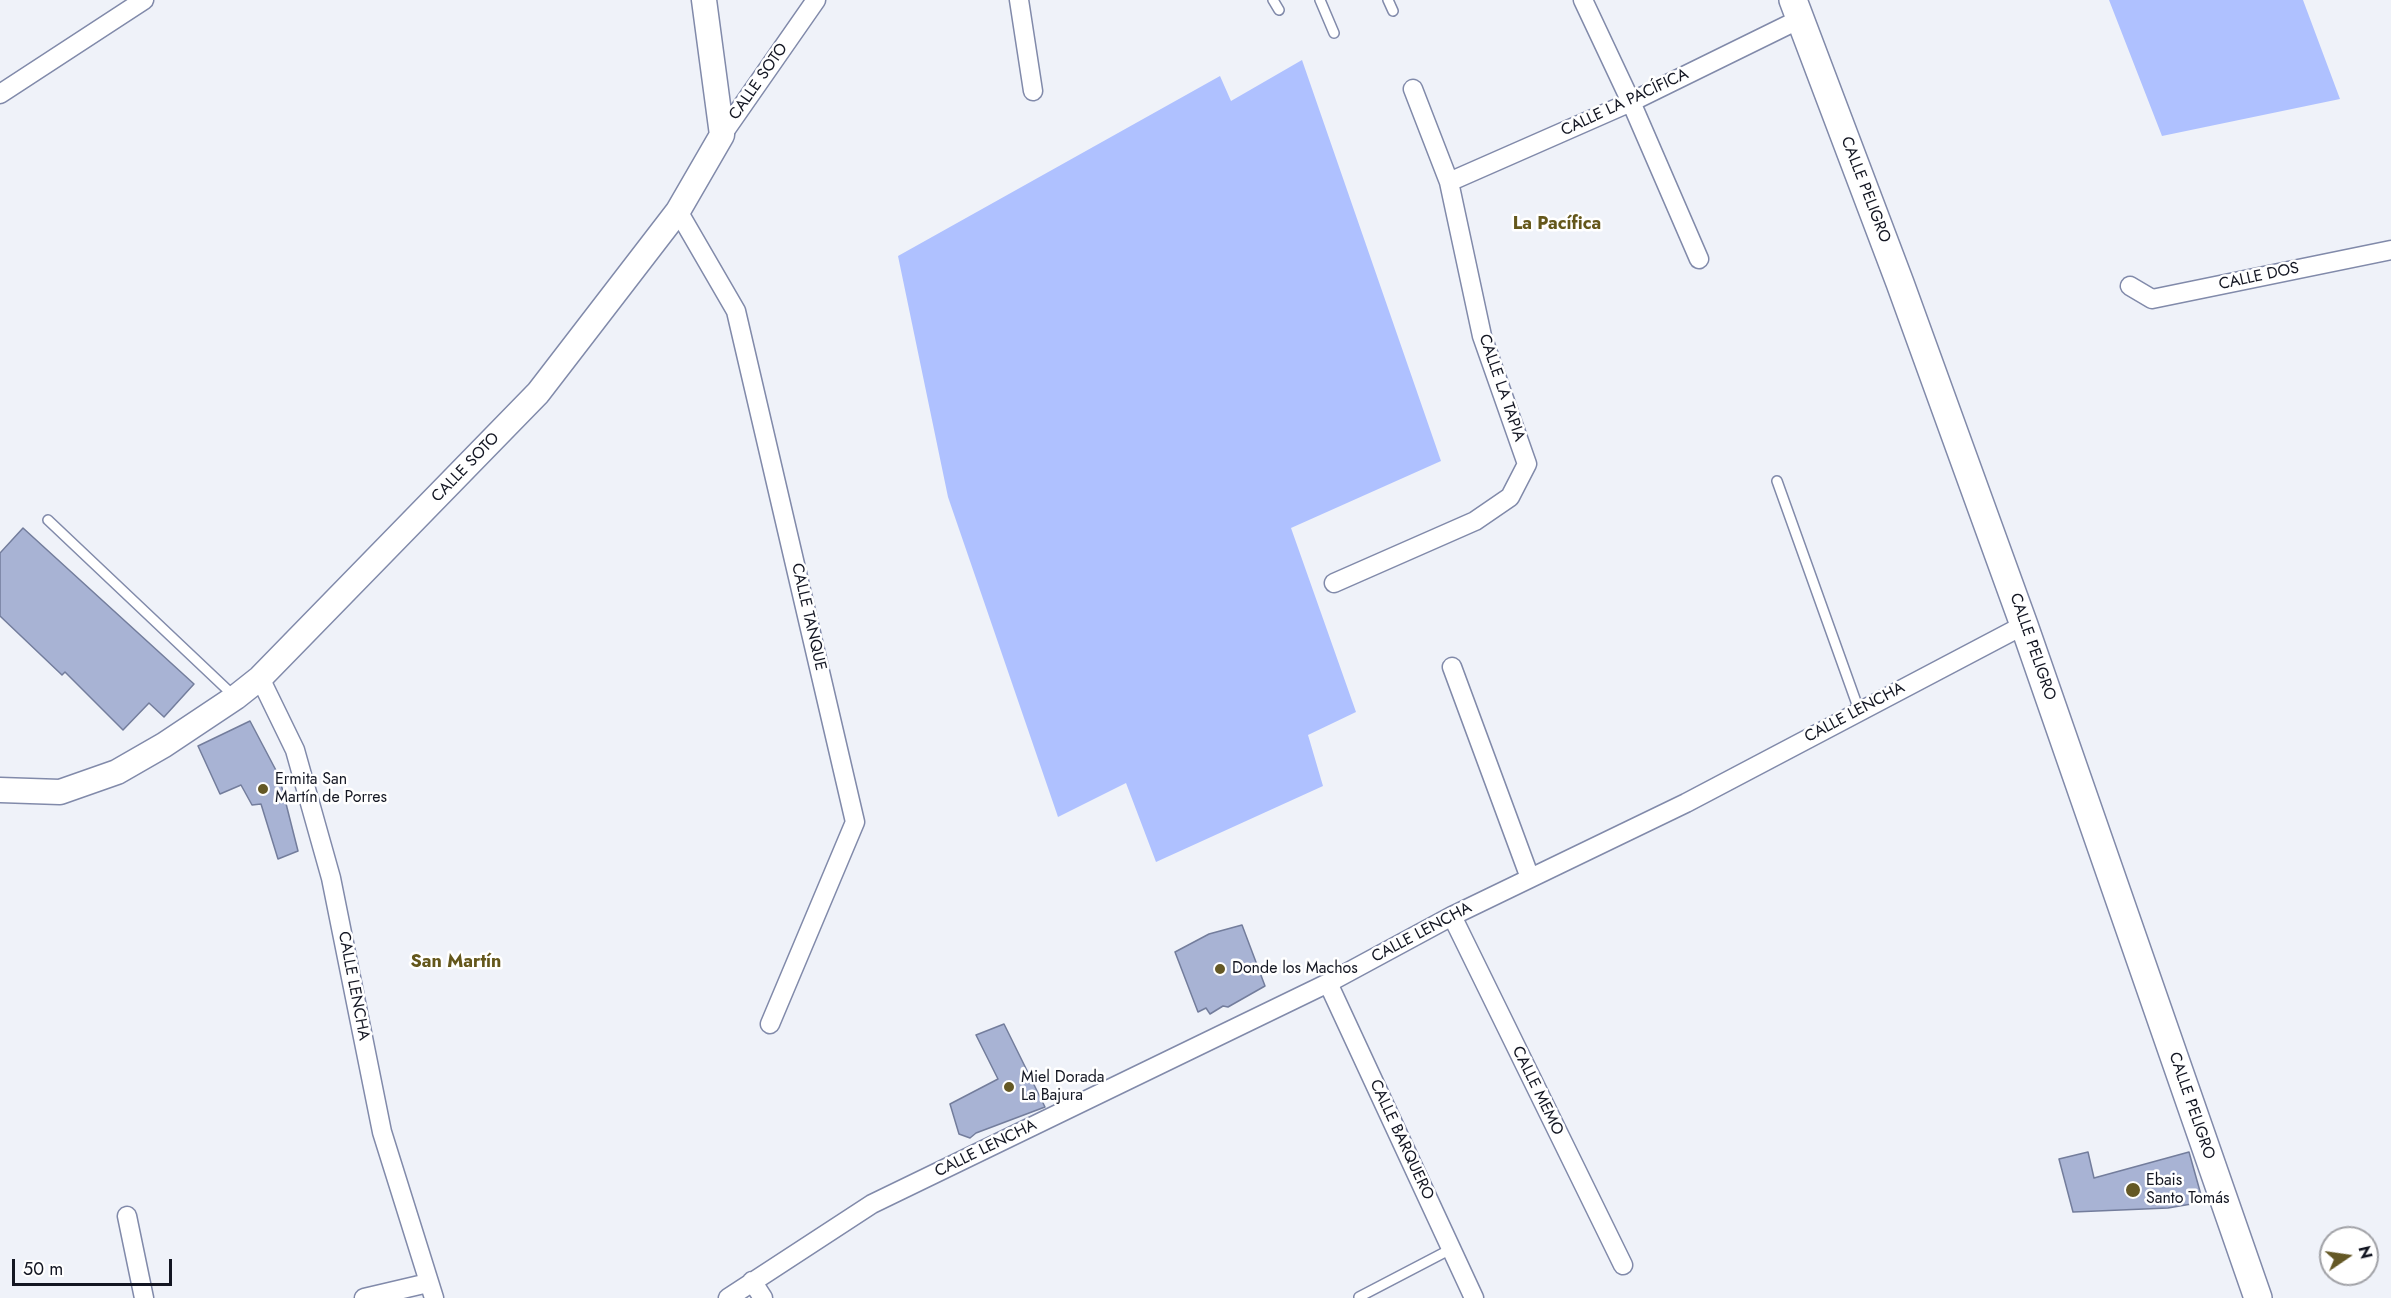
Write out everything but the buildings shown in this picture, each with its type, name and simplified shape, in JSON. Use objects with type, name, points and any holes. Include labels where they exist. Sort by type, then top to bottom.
[{"type":"main road","name":"CALLE PELIGRO","points":[[1796,10],[1900,283],[2024,625],[2258,1298]]},
{"type":"street","points":[[704,0],[722,135]]},
{"type":"street","name":"CALLE SOTO","points":[[0,790],[60,792],[117,772],[164,745],[236,698],[260,678],[538,393],[678,212],[722,135],[816,0]]},
{"type":"street","points":[[1019,0],[1033,91]]},
{"type":"street","points":[[1583,0],[1631,102],[1699,259]]},
{"type":"street","points":[[0,93],[142,1]]},
{"type":"street","name":"CALLE LA PACÍFICA","points":[[1449,182],[1631,102],[1796,10]]},
{"type":"street","name":"CALLE LA TAPIA","points":[[1334,583],[1475,521],[1510,497],[1527,464],[1482,336],[1449,182],[1413,89]]},
{"type":"street","name":"CALLE TANQUE","points":[[678,212],[736,311],[855,822],[770,1024]]},
{"type":"street","name":"CALLE DOS","points":[[2130,286],[2152,299],[2391,250]]},
{"type":"street","name":"CALLE LENCHA","points":[[728,1298],[872,1204],[1328,983],[1452,916],[1686,803],[2024,625]]},
{"type":"street","points":[[1452,667],[1530,878]]},
{"type":"street","name":"CALLE LENCHA","points":[[260,678],[295,750],[331,878],[382,1132],[431,1290]]},
{"type":"street","name":"CALLE MEMO","points":[[1452,916],[1623,1265]]},
{"type":"street","name":"CALLE BARQUERO","points":[[1328,983],[1474,1298]]},
{"type":"street","points":[[127,1216],[144,1298]]},
{"type":"street","points":[[752,1281],[763,1298]]},
{"type":"street","points":[[364,1298],[431,1290]]},
{"type":"lane","points":[[1273,0],[1279,10]]},
{"type":"lane","points":[[1320,0],[1335,33]]},
{"type":"lane","points":[[1388,0],[1393,12]]},
{"type":"lane","points":[[1777,481],[1859,710]]},
{"type":"lane","points":[[48,520],[236,698]]},
{"type":"lane","points":[[1359,1296],[1451,1248]]},
{"type":"shaded area","points":[[2109,0],[2303,0],[2340,99],[2162,136]]},
{"type":"shaded area","points":[[1302,60],[1441,461],[1291,528],[1356,712],[1308,735],[1323,786],[1156,862],[1126,783],[1058,817],[948,497],[898,256],[1220,76],[1231,101]]},
{"type":"place","name":"Ermita San Martín de Porres","points":[[263,789]]},
{"type":"place","name":"Donde los Machos","points":[[1220,969]]},
{"type":"place","name":"Miel Dorada La Bajura","points":[[1009,1087]]},
{"type":"place","name":"Ebais Santo Tomás","points":[[2133,1190]]},
{"type":"district","name":"La Pacífica","points":[[1557,225]]},
{"type":"district","name":"San Martín","points":[[456,963]]}]
